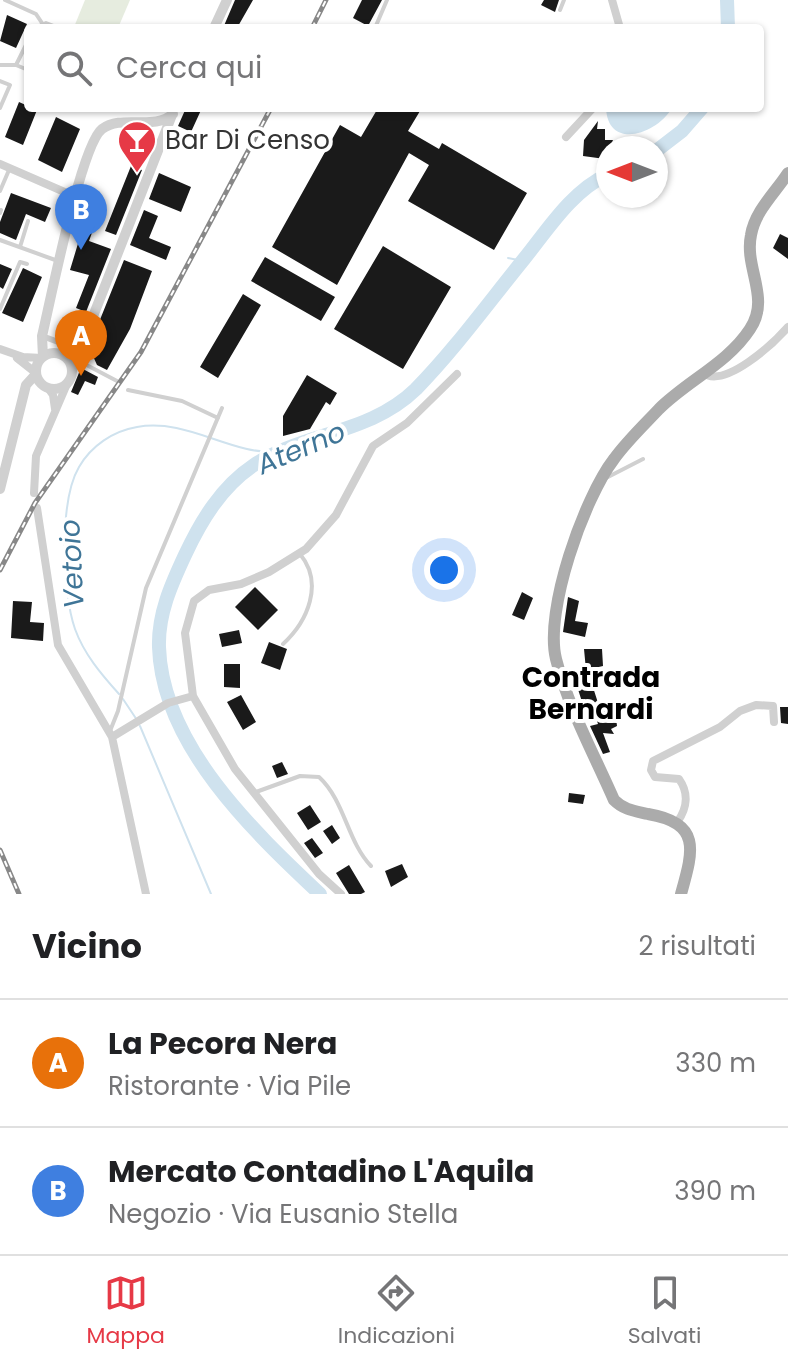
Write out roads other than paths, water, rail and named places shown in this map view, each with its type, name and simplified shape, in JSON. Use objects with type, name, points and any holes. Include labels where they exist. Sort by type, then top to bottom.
[{"type":"main road","points":[[681,894],[691,852],[688,832],[678,821],[631,811],[614,800],[556,659],[554,610],[564,574],[600,481],[614,459],[660,408],[736,347],[757,317],[759,298],[751,263],[751,233],[762,208],[788,173]]},
{"type":"street","points":[[612,0],[619,24]]},
{"type":"street","points":[[215,24],[223,3]]},
{"type":"street","points":[[23,405],[26,386],[36,373],[42,357],[41,339],[76,197],[93,142],[100,130],[113,125],[149,122],[172,112]]},
{"type":"street","points":[[34,493],[34,460],[174,112]]},
{"type":"street","points":[[566,137],[589,112]]},
{"type":"street","points":[[149,122],[161,127],[162,140]]},
{"type":"street","points":[[0,164],[76,197]]},
{"type":"street","points":[[703,372],[715,377],[737,368],[767,349],[788,327]]},
{"type":"street","points":[[41,339],[76,360]]},
{"type":"street","points":[[15,356],[31,354],[41,339]]},
{"type":"street","points":[[0,349],[15,356],[36,373],[55,399],[54,415]]},
{"type":"street","points":[[15,356],[62,355],[76,360]]},
{"type":"street","points":[[15,356],[26,386]]},
{"type":"street","points":[[341,894],[319,874],[219,747],[193,696],[185,633],[194,601],[209,590],[243,584],[300,554],[336,515],[373,446],[407,423],[457,374]]},
{"type":"street","points":[[0,489],[5,451],[32,390],[67,384]]},
{"type":"street","points":[[37,508],[58,645],[111,734],[146,894]]},
{"type":"street","points":[[111,734],[182,698],[193,696]]},
{"type":"street","points":[[678,821],[686,808],[683,783],[679,779],[655,777],[651,770],[653,761],[711,733],[746,708],[773,706],[774,722]]},
{"type":"lane","points":[[5,0],[36,14],[45,24]]},
{"type":"lane","points":[[377,24],[387,0]]},
{"type":"lane","points":[[560,10],[564,0]]},
{"type":"lane","points":[[16,65],[24,49]]},
{"type":"lane","points":[[0,65],[24,68]]},
{"type":"lane","points":[[0,81],[10,85],[0,108]]},
{"type":"lane","points":[[0,191],[10,168]]},
{"type":"lane","points":[[20,247],[28,221]]},
{"type":"lane","points":[[0,240],[60,261]]},
{"type":"lane","points":[[0,309],[20,262],[27,264]]},
{"type":"lane","points":[[76,360],[117,381]]},
{"type":"lane","points":[[128,390],[182,401],[218,418]]},
{"type":"lane","points":[[111,734],[146,588],[222,408]]},
{"type":"lane","points":[[600,481],[643,459]]},
{"type":"lane","points":[[283,644],[296,632],[312,591],[308,566],[300,554]]},
{"type":"lane","points":[[254,793],[300,776],[319,777],[371,866]]},
{"type":"water","points":[[607,112],[669,112],[656,125],[634,134],[615,130]]},
{"type":"waterway","name":"Aterno","points":[[727,0],[728,24]]},
{"type":"waterway","name":"Aterno","points":[[668,142],[699,112]]},
{"type":"waterway","name":"Aterno","points":[[320,894],[267,843],[216,784],[176,718],[164,683],[159,647],[163,611],[170,589],[213,506],[242,474],[274,454],[358,424],[398,404],[416,389],[458,342],[562,212],[596,181]]},
{"type":"waterway","points":[[508,258],[523,261]]},
{"type":"waterway","name":"Vetoio","points":[[119,694],[83,647],[75,629],[67,593],[65,547],[68,501],[84,459],[111,436],[137,427],[156,426],[191,432],[243,448],[279,452]]},
{"type":"waterway","name":"Vetoio","points":[[123,699],[137,720]]},
{"type":"waterway","name":"Vetoio","points":[[140,726],[211,894]]},
{"type":"railway","points":[[314,24],[326,0]]},
{"type":"railway","points":[[0,570],[35,503],[141,352],[269,112]]},
{"type":"railway","points":[[0,850],[19,894]]},
{"type":"place","name":"Bar Di Censo","points":[[137,174]]},
{"type":"place","name":"Mercato Contadino L'Aquila","points":[[81,250]]},
{"type":"place","name":"La Pecora Nera","points":[[81,376]]},
{"type":"district","name":"Contrada Bernardi","points":[[591,693]]}]
